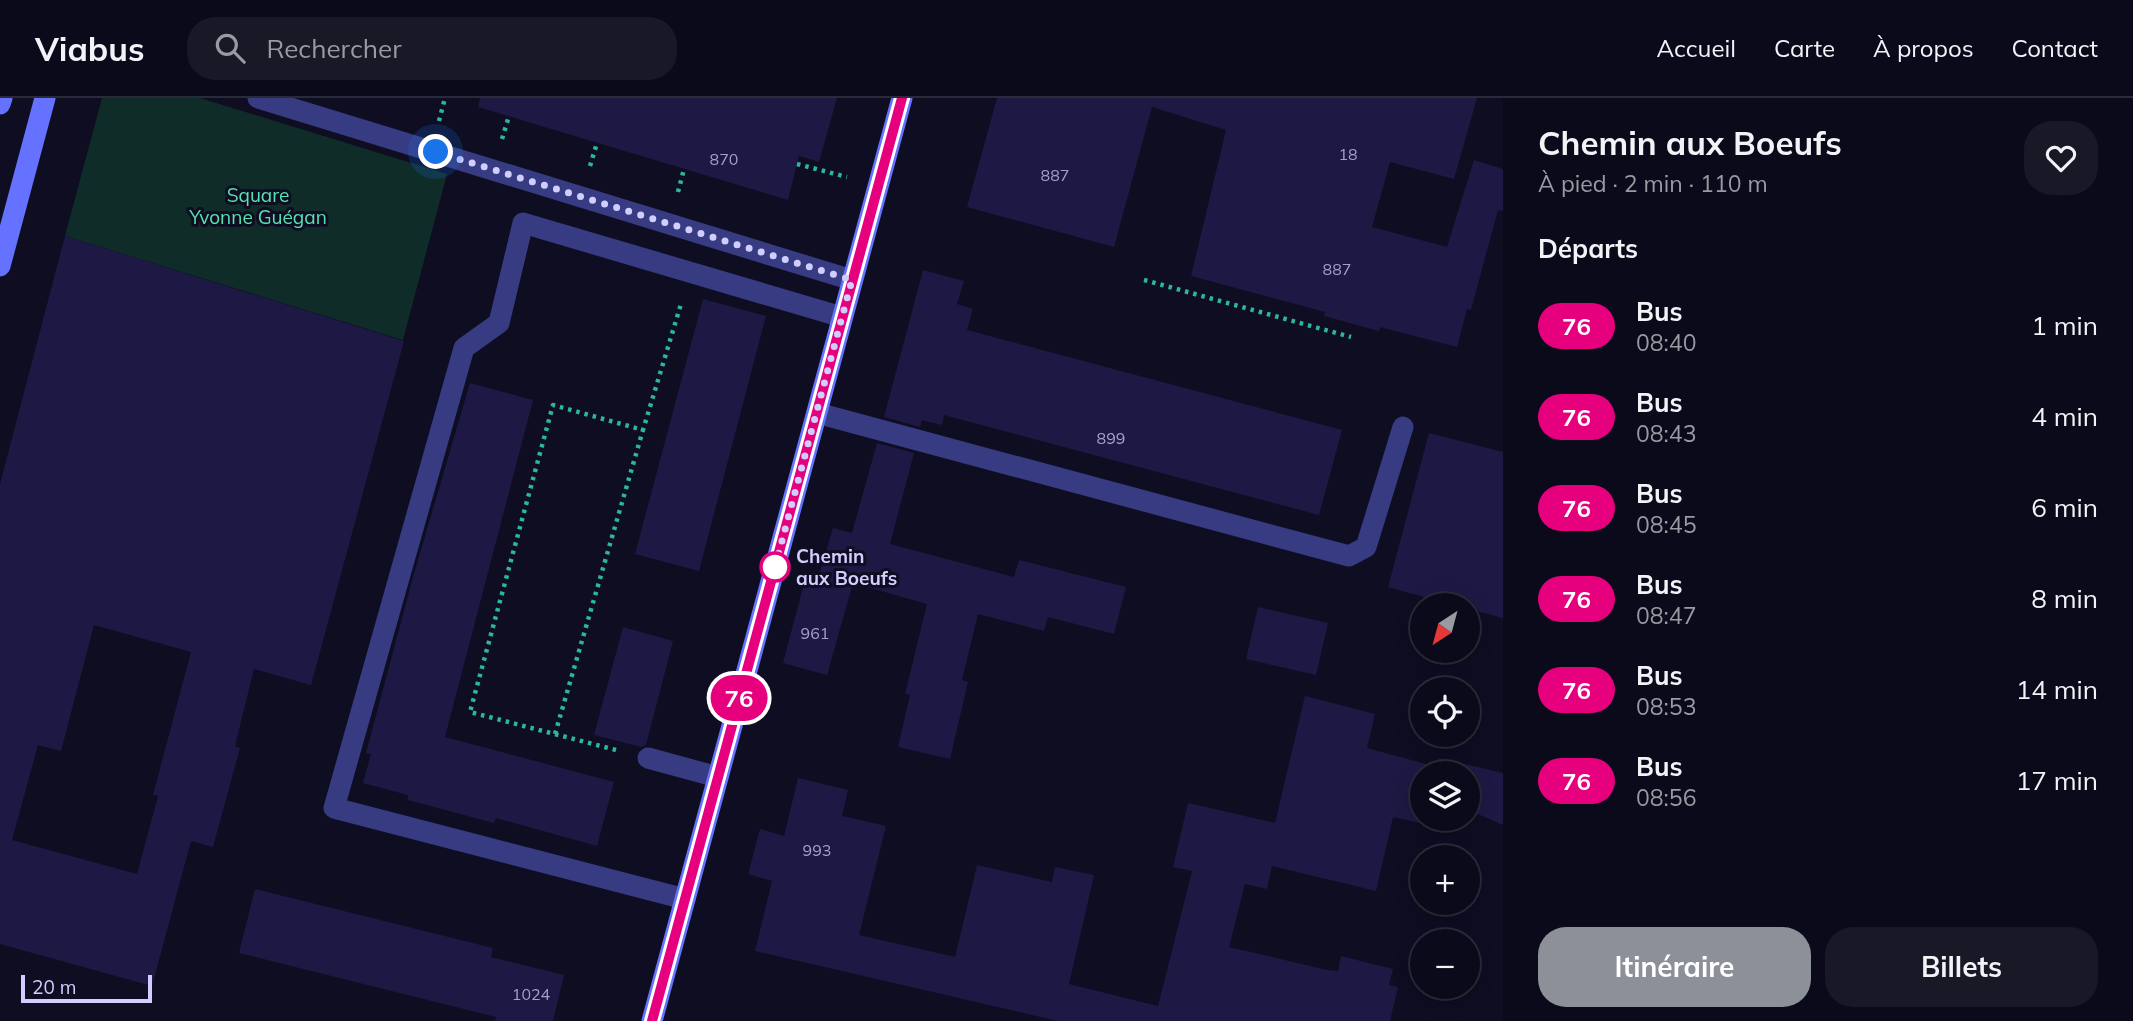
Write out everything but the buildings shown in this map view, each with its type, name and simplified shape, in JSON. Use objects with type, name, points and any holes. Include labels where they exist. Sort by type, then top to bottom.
[{"type":"street","points":[[0,104],[2,98]]},
{"type":"street","points":[[0,266],[45,98]]},
{"type":"street","points":[[258,98],[852,280]]},
{"type":"street","points":[[652,1021],[902,98]]},
{"type":"street","points":[[685,899],[334,808],[464,348],[499,323],[523,223],[842,317]]},
{"type":"street","points":[[817,413],[1349,556],[1366,547],[1403,427]]},
{"type":"street","points":[[648,758],[718,777]]},
{"type":"path","points":[[500,148],[509,116]]},
{"type":"path","points":[[588,174],[597,143]]},
{"type":"path","points":[[797,164],[851,178]]},
{"type":"path","points":[[675,201],[684,169]]},
{"type":"path","points":[[555,734],[691,272]]},
{"type":"path","points":[[1144,280],[1351,337]]},
{"type":"path","points":[[643,430],[553,405],[470,712],[648,758]]},
{"type":"green space","name":"Square Yvonne Guégan","points":[[102,98],[200,98],[447,174],[403,340],[65,236]]},
{"type":"bus line","name":"76","points":[[652,1021],[902,98]]},
{"type":"place","name":"Chemin aux Boeufs","points":[[775,567]]},
{"type":"route","points":[[436,152],[852,280],[775,567]]}]
